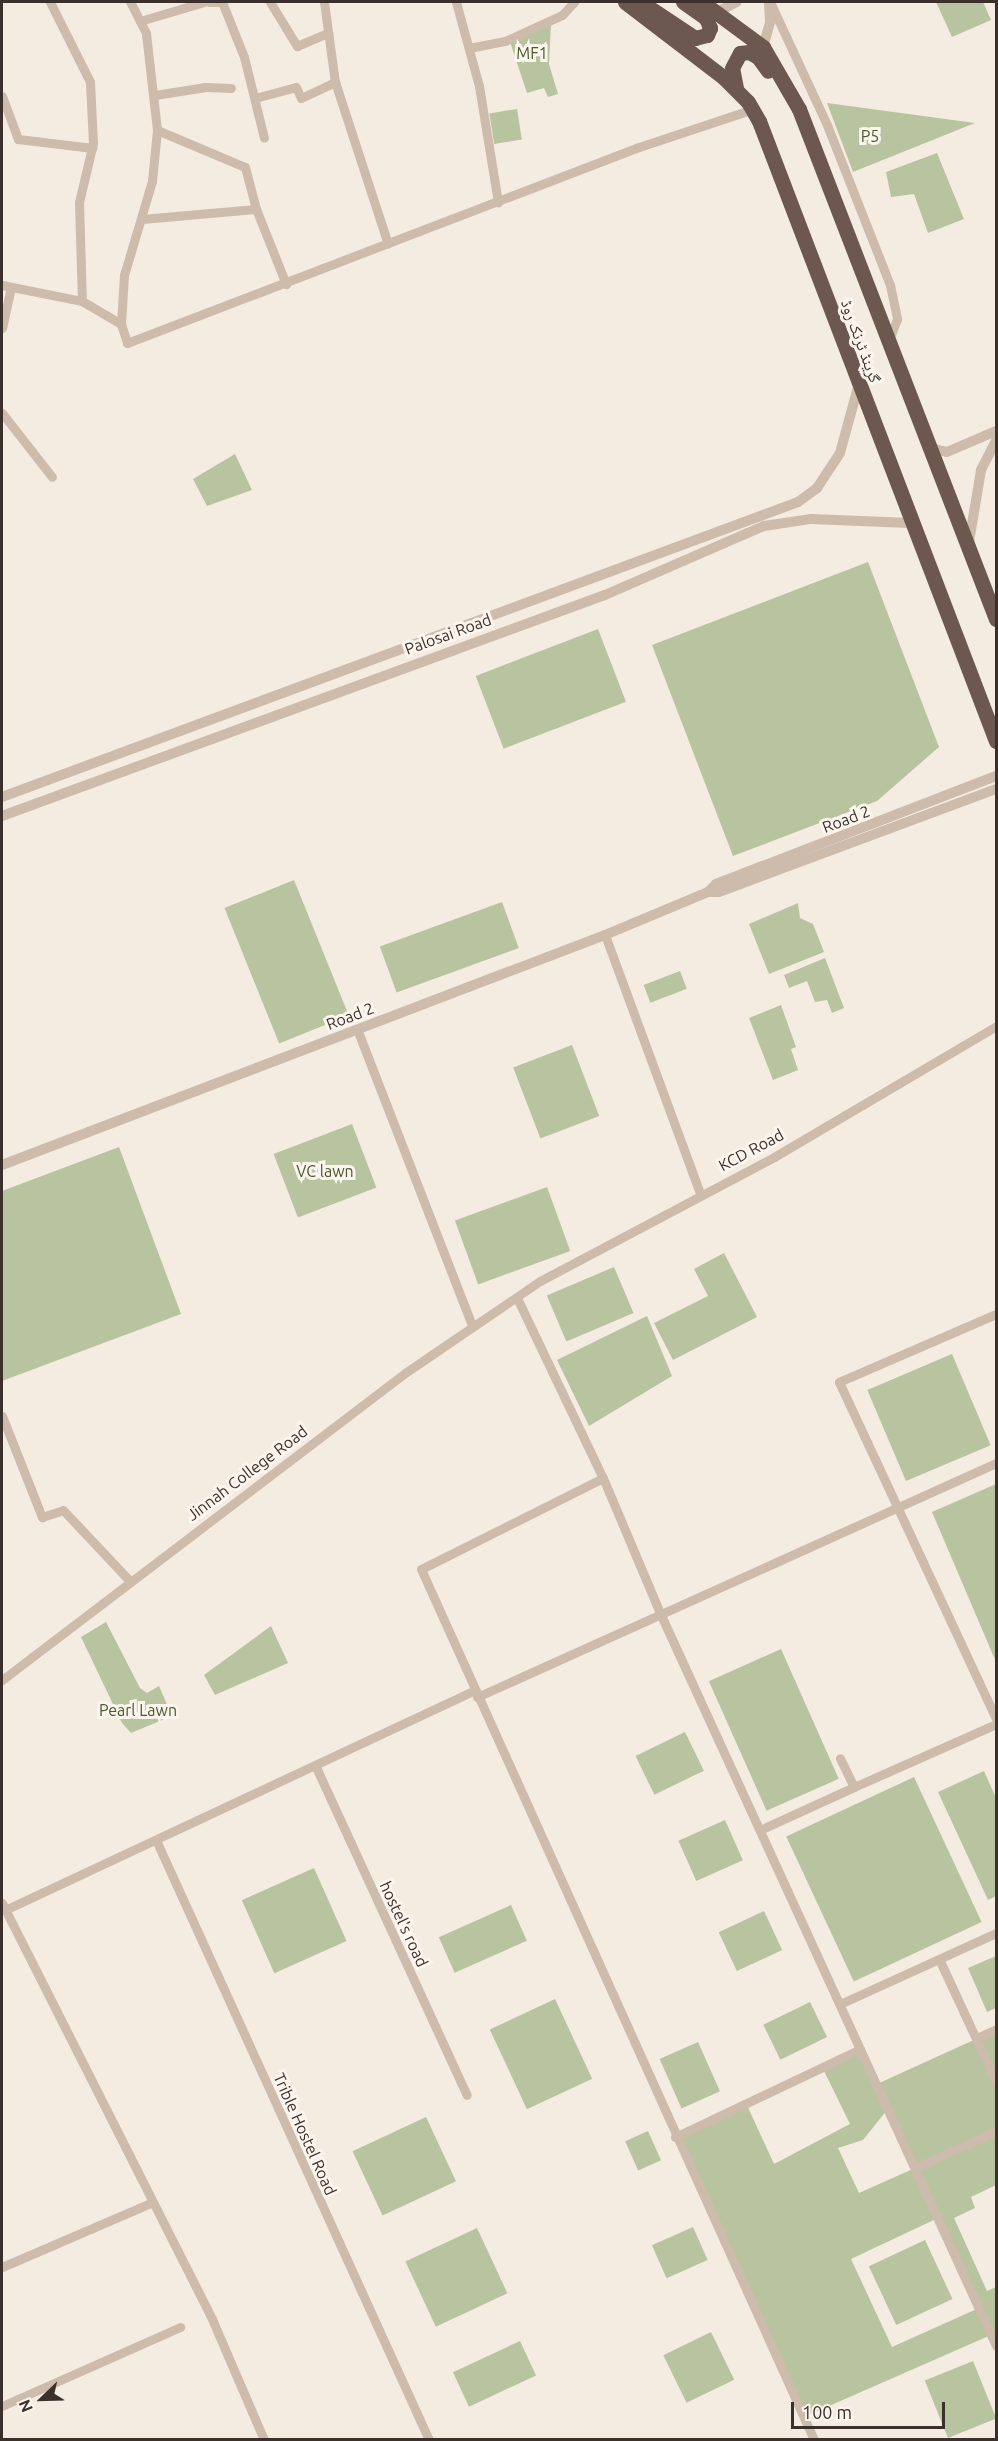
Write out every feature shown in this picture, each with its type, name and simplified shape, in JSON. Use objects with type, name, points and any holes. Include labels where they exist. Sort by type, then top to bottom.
[{"type":"highway","name":"گرینڈ ٹرنک روڈ","points":[[625,2],[736,88],[753,109],[783,179],[858,387],[996,741]]},
{"type":"highway","points":[[641,2],[695,38],[707,34],[713,18],[683,2]]},
{"type":"highway","name":"گرینڈ ٹرنک روڈ","points":[[702,2],[713,18],[762,38],[799,109],[888,343],[969,544],[996,619]]},
{"type":"highway","points":[[736,88],[732,68],[740,53],[762,38]]},
{"type":"street","points":[[50,2],[90,82],[92,148],[80,202],[82,301]]},
{"type":"street","points":[[130,2],[147,33],[157,130],[152,181],[124,275],[121,324],[127,343],[498,202],[753,109]]},
{"type":"street","points":[[140,21],[204,2]]},
{"type":"street","points":[[209,2],[222,2],[255,98],[264,138]]},
{"type":"street","points":[[270,2],[297,46],[328,33]]},
{"type":"street","points":[[324,2],[335,82],[388,244]]},
{"type":"street","points":[[456,2],[469,48],[498,202]]},
{"type":"street","points":[[469,48],[505,41],[562,15],[574,2]]},
{"type":"street","points":[[762,38],[770,2]]},
{"type":"street","points":[[770,2],[827,125],[890,285],[897,320],[888,343]]},
{"type":"street","points":[[713,18],[734,3]]},
{"type":"street","points":[[255,98],[296,87],[301,98],[335,82]]},
{"type":"street","points":[[155,95],[205,87],[231,88]]},
{"type":"street","points":[[2,96],[18,140],[92,148]]},
{"type":"street","points":[[157,130],[245,167],[256,208],[286,284]]},
{"type":"street","points":[[142,219],[256,208]]},
{"type":"street","points":[[2,328],[6,286],[82,301],[121,324]]},
{"type":"street","points":[[2,797],[728,534],[798,502],[817,488],[840,453],[858,387]]},
{"type":"street","points":[[2,413],[52,477]]},
{"type":"street","points":[[930,448],[947,452],[996,432]]},
{"type":"street","points":[[969,544],[981,470],[996,440]]},
{"type":"street","name":"Palosai Road","points":[[2,816],[604,595],[728,534],[811,519],[910,523]]},
{"type":"street","name":"Road 2","points":[[2,1165],[605,935],[708,892],[716,884],[996,776]]},
{"type":"street","name":"Road 2","points":[[708,892],[719,892],[996,789]]},
{"type":"street","points":[[605,935],[700,1193]]},
{"type":"street","name":"KCD Road","points":[[517,1298],[540,1281],[700,1193],[774,1157],[996,1026]]},
{"type":"street","points":[[357,1029],[472,1326]]},
{"type":"street","points":[[517,1298],[603,1478],[660,1613],[860,2049],[994,2333],[996,2346]]},
{"type":"street","name":"Jinnah College Road","points":[[2,1680],[130,1581],[472,1326],[517,1298]]},
{"type":"street","points":[[996,1314],[839,1382],[996,1719]]},
{"type":"street","points":[[2,1416],[42,1517],[63,1510],[130,1581]]},
{"type":"street","points":[[264,2439],[212,2319],[3,1907],[156,1840],[315,1765],[996,1463]]},
{"type":"street","points":[[603,1478],[421,1569],[476,1694],[586,1929],[675,2137],[814,2439]]},
{"type":"street","points":[[760,1830],[996,1724]]},
{"type":"street","points":[[840,1758],[854,1787]]},
{"type":"street","name":"hostel's road","points":[[315,1765],[467,2095]]},
{"type":"street","name":"Trible Hostel Road","points":[[156,1840],[429,2439]]},
{"type":"street","points":[[840,2004],[996,1933]]},
{"type":"street","points":[[939,1959],[996,2082]]},
{"type":"street","points":[[976,2038],[996,2029]]},
{"type":"street","points":[[675,2137],[860,2049]]},
{"type":"street","points":[[915,2168],[996,2131]]},
{"type":"street","points":[[2,2266],[153,2202]]},
{"type":"street","points":[[2,2406],[180,2327]]},
{"type":"green space","points":[[936,2],[983,2],[991,20],[952,37]]},
{"type":"green space","name":"MF1","points":[[551,24],[549,64],[558,94],[548,97],[544,88],[527,93],[510,42]]},
{"type":"green space","name":"P5","points":[[827,103],[975,123],[853,172]]},
{"type":"green space","points":[[517,109],[522,140],[494,144],[489,113]]},
{"type":"green space","points":[[937,153],[964,219],[928,233],[914,194],[891,197],[886,172]]},
{"type":"green space","points":[[235,454],[252,490],[207,506],[193,479]]},
{"type":"green space","points":[[868,562],[939,747],[877,801],[733,856],[652,645]]},
{"type":"green space","points":[[598,629],[626,702],[504,749],[476,676]]},
{"type":"green space","points":[[294,880],[349,1015],[279,1043],[224,908]]},
{"type":"green space","points":[[502,902],[519,948],[397,993],[380,946]]},
{"type":"green space","points":[[798,903],[800,918],[813,924],[824,952],[769,974],[749,924]]},
{"type":"green space","points":[[825,958],[844,1008],[832,1013],[827,1000],[815,1002],[807,981],[789,988],[784,975]]},
{"type":"green space","points":[[680,971],[687,989],[650,1003],[644,985]]},
{"type":"green space","points":[[781,1005],[796,1047],[791,1049],[798,1070],[773,1080],[749,1018]]},
{"type":"green space","points":[[572,1045],[599,1116],[540,1139],[513,1068]]},
{"type":"green space","name":"VC lawn","points":[[352,1124],[376,1187],[298,1218],[274,1154]]},
{"type":"green space","points":[[119,1147],[181,1314],[2,1381],[2,1191]]},
{"type":"green space","points":[[547,1187],[570,1251],[478,1284],[455,1221]]},
{"type":"green space","points":[[724,1253],[757,1317],[673,1360],[654,1323],[708,1296],[694,1269]]},
{"type":"green space","points":[[614,1267],[634,1313],[566,1342],[547,1296]]},
{"type":"green space","points":[[647,1316],[672,1376],[589,1426],[557,1360]]},
{"type":"green space","points":[[952,1354],[991,1445],[906,1481],[867,1390]]},
{"type":"green space","points":[[996,1484],[996,1662],[932,1512]]},
{"type":"green space","name":"Pearl Lawn","points":[[106,1622],[140,1688],[147,1693],[159,1686],[172,1716],[131,1733],[122,1723],[81,1637]]},
{"type":"green space","points":[[271,1626],[288,1663],[215,1695],[204,1675]]},
{"type":"green space","points":[[781,1649],[839,1779],[767,1811],[709,1681]]},
{"type":"green space","points":[[685,1732],[704,1771],[654,1795],[636,1756]]},
{"type":"green space","points":[[984,1771],[996,1798],[996,1896],[988,1900],[938,1792]]},
{"type":"green space","points":[[914,1777],[982,1922],[854,1982],[786,1837]]},
{"type":"green space","points":[[725,1820],[743,1860],[696,1881],[678,1841]]},
{"type":"green space","points":[[314,1868],[347,1941],[274,1973],[242,1900]]},
{"type":"green space","points":[[511,1905],[527,1941],[455,1973],[439,1937]]},
{"type":"green space","points":[[764,1911],[782,1950],[737,1971],[719,1932]]},
{"type":"green space","points":[[996,1956],[996,2008],[987,2012],[968,1968]]},
{"type":"green space","points":[[555,1999],[592,2079],[527,2109],[490,2029]]},
{"type":"green space","points":[[810,2002],[827,2037],[780,2060],[763,2025]]},
{"type":"green space","points":[[996,2030],[996,2081],[978,2039]]},
{"type":"green space","points":[[976,2039],[996,2083],[996,2185],[971,2197],[975,2208],[954,2218],[987,2291],[996,2287],[996,2346],[991,2335],[804,2417],[675,2137],[746,2103],[774,2164],[850,2124],[822,2067],[860,2049],[877,2084]],"holes":[[[887,2110],[915,2168],[859,2193],[838,2148],[863,2140]],[[938,2218],[979,2308],[892,2347],[851,2259]]]},
{"type":"green space","points":[[698,2042],[720,2091],[682,2108],[660,2059]]},
{"type":"green space","points":[[426,2117],[456,2181],[383,2216],[353,2151]]},
{"type":"green space","points":[[648,2131],[661,2160],[638,2170],[625,2141]]},
{"type":"green space","points":[[693,2227],[708,2260],[667,2278],[652,2245]]},
{"type":"green space","points":[[477,2228],[507,2293],[436,2327],[405,2261]]},
{"type":"green space","points":[[925,2240],[952,2299],[896,2325],[869,2266]]},
{"type":"green space","points":[[711,2332],[734,2380],[687,2403],[663,2355]]},
{"type":"green space","points":[[520,2341],[536,2375],[469,2407],[453,2372]]},
{"type":"green space","points":[[973,2361],[996,2419],[948,2438],[925,2380]]}]
